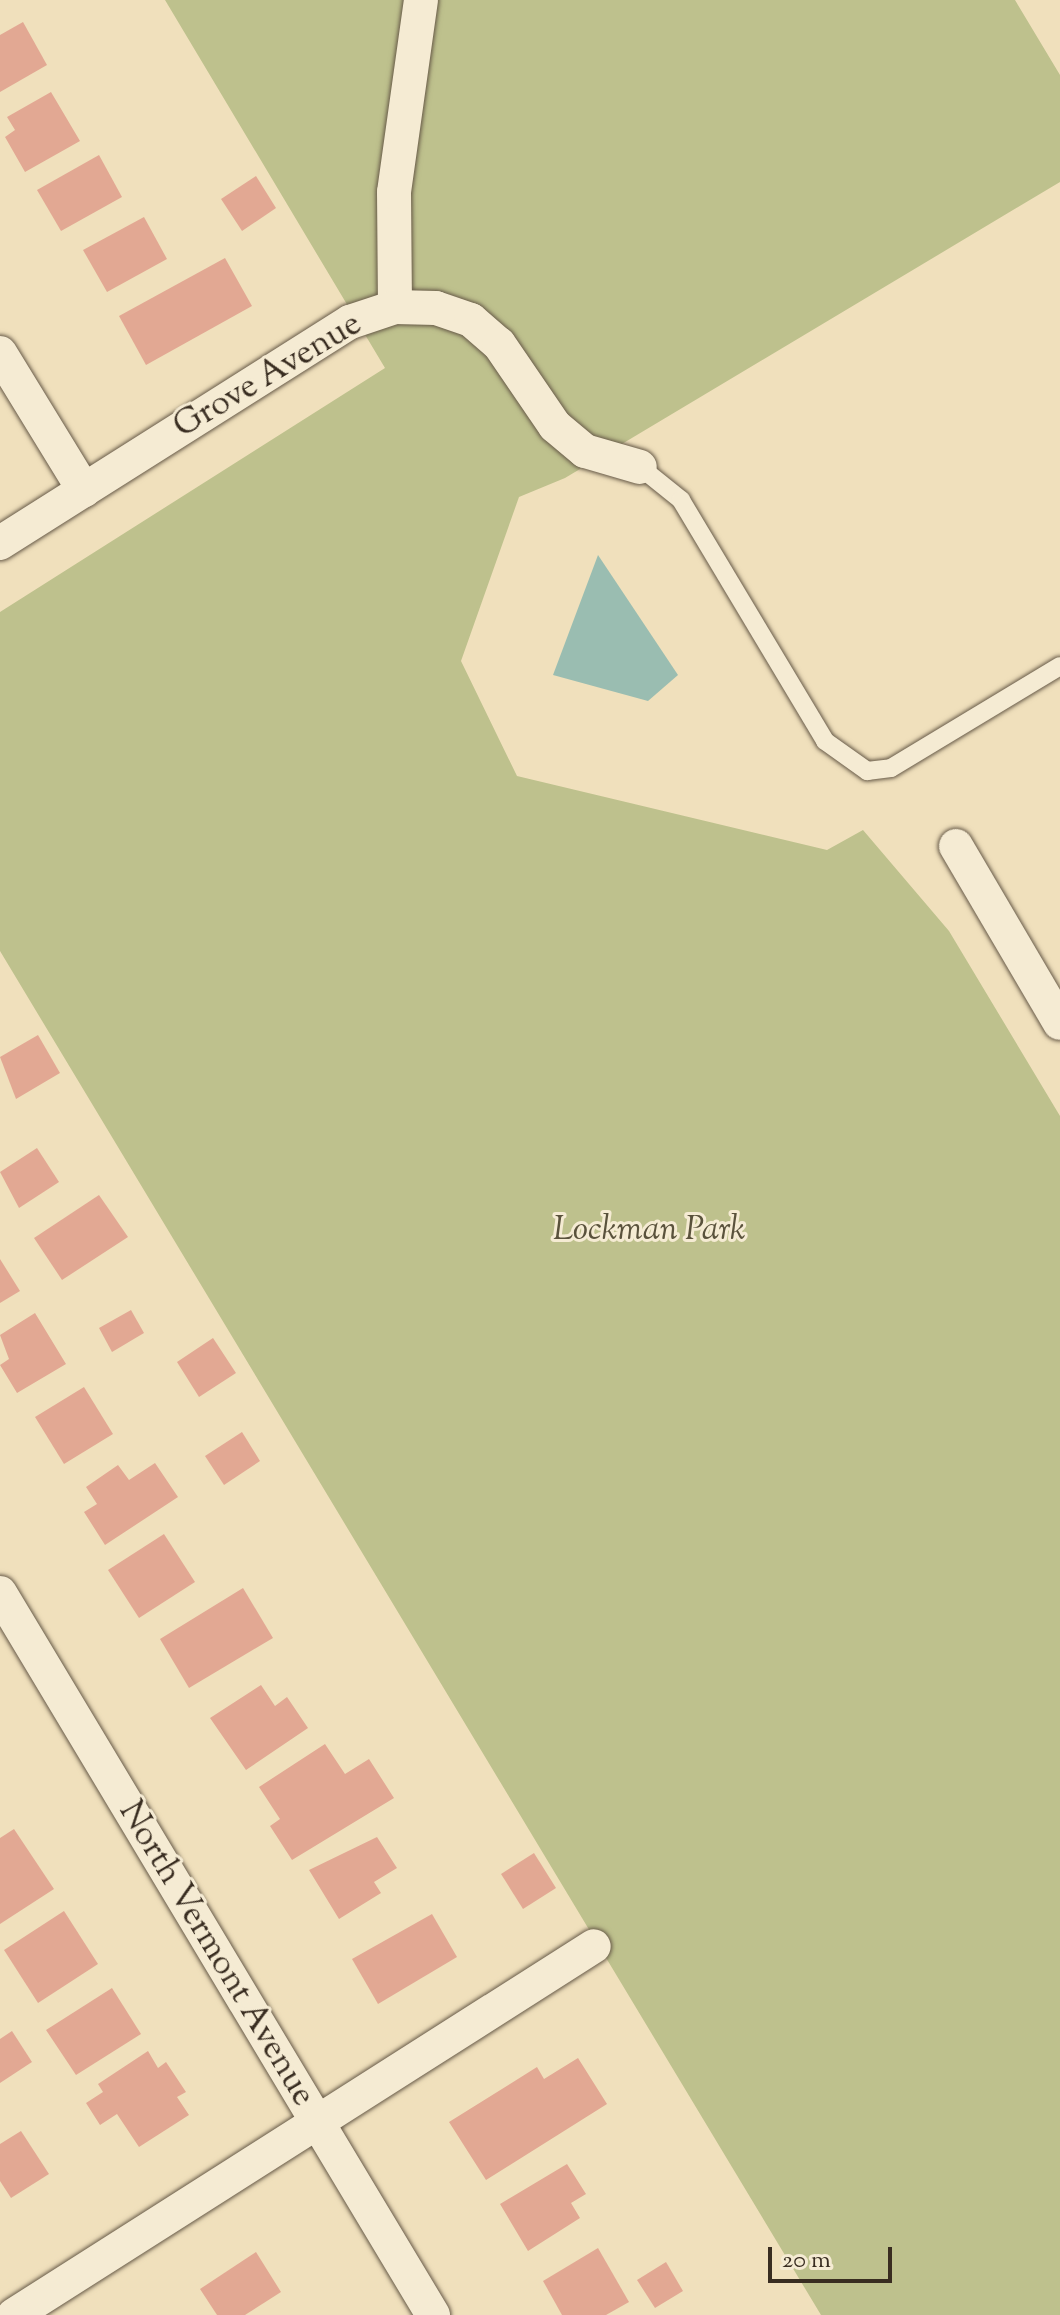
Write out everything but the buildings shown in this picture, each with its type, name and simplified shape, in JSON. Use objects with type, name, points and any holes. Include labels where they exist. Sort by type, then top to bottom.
[{"type":"street","points":[[395,307],[394,192],[421,0]]},
{"type":"street","name":"Grove Avenue","points":[[0,543],[350,322],[395,307],[436,308],[471,320],[499,344],[555,426],[585,451],[640,467]]},
{"type":"street","points":[[0,353],[84,490]]},
{"type":"street","points":[[956,846],[1060,1023]]},
{"type":"street","name":"North Vermont Avenue","points":[[0,1593],[433,2315]]},
{"type":"street","points":[[14,2315],[594,1946]]},
{"type":"lane","points":[[640,467],[681,500],[825,741],[867,771],[891,768],[1060,666]]},
{"type":"green space","name":"Lockman Park","points":[[165,0],[1015,0],[1060,75],[1060,182],[565,478],[519,497],[461,661],[517,776],[827,850],[863,830],[949,931],[1060,1116],[1060,2315],[821,2315],[0,951],[0,612],[385,368]]},
{"type":"water","points":[[598,555],[678,675],[648,701],[553,675]]}]
